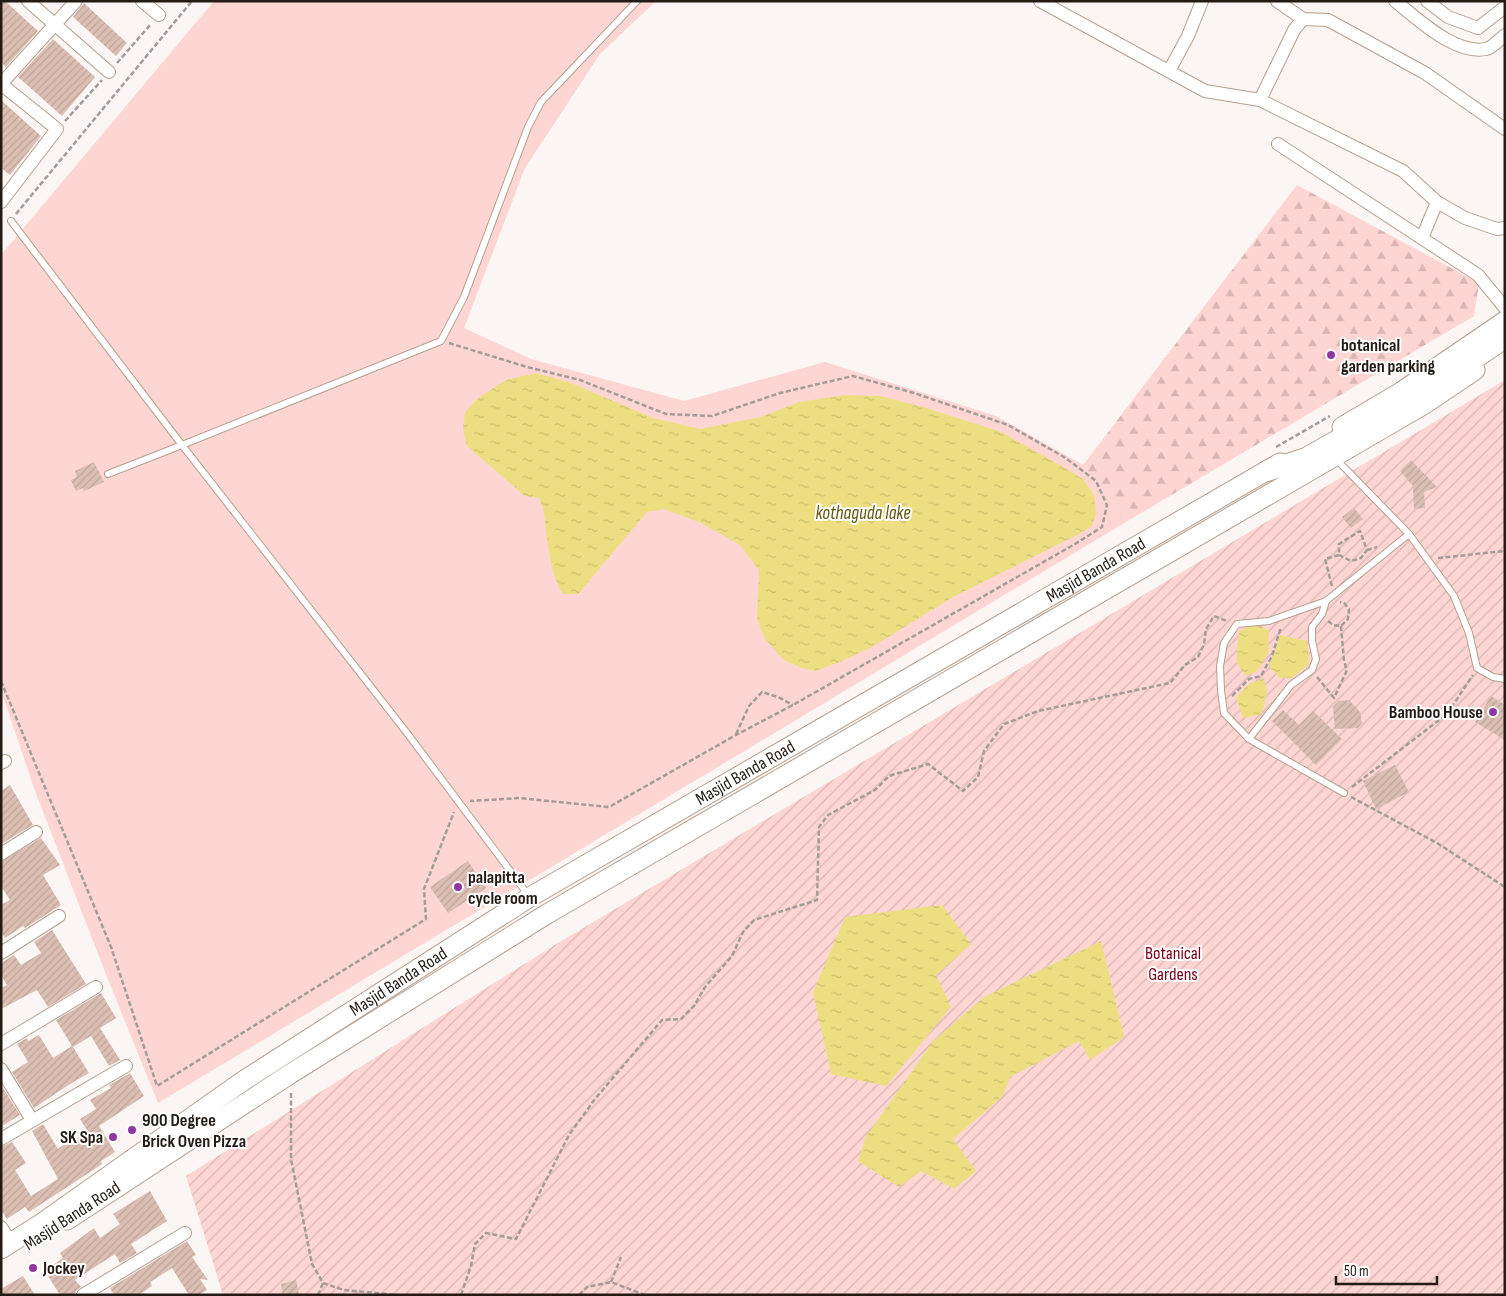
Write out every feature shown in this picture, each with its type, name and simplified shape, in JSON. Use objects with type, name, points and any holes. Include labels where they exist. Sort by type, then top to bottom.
[{"type":"main road","name":"Masjid Banda Road","points":[[1,1262],[218,1110],[243,1082],[530,897],[1401,392],[1505,321]]},
{"type":"main road","points":[[1267,471],[1306,458],[1454,373],[1505,338]]},
{"type":"main road","name":"Masjid Banda Road","points":[[4,1240],[218,1110],[290,1074],[547,914],[1423,405],[1505,350]]},
{"type":"street","points":[[28,1],[109,72]]},
{"type":"street","points":[[1,202],[5,186],[57,130],[1,84],[76,1]]},
{"type":"street","points":[[142,1],[159,15]]},
{"type":"street","points":[[1040,1],[1205,91],[1260,100],[1403,171],[1437,202],[1465,218],[1497,229],[1505,228]]},
{"type":"street","points":[[1169,71],[1188,36],[1202,1]]},
{"type":"street","points":[[1277,1],[1303,19],[1328,20],[1393,55],[1425,73],[1505,129]]},
{"type":"street","points":[[1395,1],[1433,32],[1464,48],[1487,49],[1505,35]]},
{"type":"street","points":[[1427,1],[1448,17],[1478,28]]},
{"type":"street","points":[[1478,28],[1505,7]]},
{"type":"street","points":[[1260,100],[1294,30],[1303,19]]},
{"type":"street","points":[[1478,28],[1487,49]]},
{"type":"street","points":[[1278,144],[1478,275],[1505,308]]},
{"type":"street","points":[[1422,238],[1437,202]]},
{"type":"street","points":[[1,854],[36,832]]},
{"type":"street","points":[[1,952],[59,916]]},
{"type":"street","points":[[1,1044],[96,987]]},
{"type":"street","points":[[1,1139],[126,1066]]},
{"type":"street","points":[[1,1069],[32,1120]]},
{"type":"street","points":[[83,1295],[185,1233]]},
{"type":"lane","points":[[108,474],[441,341],[464,296],[528,127],[542,102],[637,1]]},
{"type":"lane","points":[[11,221],[182,445],[408,733],[530,897]]},
{"type":"lane","points":[[1334,457],[1409,534],[1454,596],[1469,634],[1478,668],[1493,677],[1505,679]]},
{"type":"lane","points":[[1344,793],[1249,739],[1224,713],[1220,666],[1224,643],[1237,624],[1269,621],[1326,601],[1409,534]]},
{"type":"lane","points":[[1249,739],[1291,685],[1312,670],[1316,659],[1312,641],[1312,627],[1322,614],[1326,601]]},
{"type":"path","points":[[11,221],[192,1]]},
{"type":"path","points":[[57,130],[159,15]]},
{"type":"path","points":[[1,681],[111,947],[156,1086],[426,920],[424,889],[458,801],[520,798],[609,807],[793,706],[1075,544],[1102,527],[1108,505],[1096,481],[1064,457],[1008,425],[914,393],[853,376],[780,393],[712,416],[666,414],[580,380],[527,367],[441,341]]},
{"type":"path","points":[[1334,594],[1325,559],[1339,555],[1351,561],[1361,558],[1367,550],[1360,531],[1339,544],[1339,555]]},
{"type":"path","points":[[1427,559],[1505,552]]},
{"type":"path","points":[[1312,670],[1334,698],[1347,670],[1344,661],[1341,626],[1348,619],[1349,609],[1344,603],[1326,601]]},
{"type":"path","points":[[1322,614],[1333,625],[1341,626]]},
{"type":"path","points":[[461,1295],[476,1244],[486,1233],[516,1239],[569,1136],[595,1099],[662,1020],[681,1019],[694,1006],[705,987],[732,956],[743,932],[754,920],[817,900],[819,827],[828,815],[875,790],[889,776],[928,764],[963,791],[978,777],[984,751],[1004,724],[1038,711],[1170,683],[1185,665],[1198,657],[1204,644],[1206,628],[1214,616],[1237,624]]},
{"type":"path","points":[[1223,705],[1249,679],[1261,676],[1272,656],[1284,616]]},
{"type":"path","points":[[1478,668],[1447,714],[1344,793],[1437,842],[1505,887]]},
{"type":"path","points":[[736,736],[749,706],[762,692],[778,696],[793,706]]},
{"type":"path","points":[[290,1074],[291,1159],[312,1264],[323,1283],[344,1290],[398,1295]]},
{"type":"path","points":[[612,1282],[621,1258]]},
{"type":"path","points":[[579,1295],[587,1287],[612,1282],[645,1295]]},
{"type":"path","points":[[318,1295],[323,1283]]},
{"type":"green space","points":[[214,1],[656,1],[600,54],[525,168],[464,328],[531,359],[684,401],[825,362],[996,416],[1083,465],[1126,522],[158,1103],[35,791],[1,690],[1,255]]},
{"type":"green space","points":[[1297,185],[1479,283],[1474,316],[1126,522],[1083,465]]},
{"type":"green space","name":"Botanical Gardens","points":[[1505,380],[1505,1295],[223,1295],[186,1176],[558,943]]},
{"type":"water","name":"kothaguda lake","points":[[536,373],[571,383],[653,418],[700,429],[761,417],[799,402],[845,395],[880,396],[923,407],[1001,432],[1083,479],[1094,495],[1096,514],[1092,526],[1079,534],[953,597],[872,647],[816,671],[801,668],[784,660],[764,638],[757,618],[759,570],[740,545],[699,522],[663,509],[647,512],[578,594],[563,594],[551,563],[544,514],[539,498],[525,496],[467,446],[463,429],[465,412],[478,398],[506,380]]},
{"type":"water","points":[[1254,624],[1269,630],[1268,653],[1257,671],[1246,676],[1236,662],[1239,631]]},
{"type":"water","points":[[1280,635],[1307,641],[1309,664],[1292,678],[1279,678],[1269,666]]},
{"type":"water","points":[[1264,678],[1267,692],[1262,714],[1243,718],[1236,697],[1249,684]]},
{"type":"water","points":[[942,905],[971,944],[936,975],[951,1007],[886,1086],[831,1074],[813,993],[845,917]]},
{"type":"water","points":[[1101,941],[1124,1037],[1090,1060],[1079,1041],[1010,1077],[1003,1096],[953,1139],[976,1171],[954,1189],[921,1171],[899,1187],[858,1161],[865,1138],[933,1041],[984,997]]},
{"type":"building","points":[[1,1],[5,1],[38,31],[6,67],[1,62]]},
{"type":"building","points":[[84,3],[127,43],[116,56],[73,17]]},
{"type":"building","points":[[53,39],[95,77],[62,116],[18,77]]},
{"type":"building","points":[[1,100],[41,136],[10,175],[1,168]]},
{"type":"building","points":[[1411,460],[1437,487],[1424,492],[1425,508],[1414,509],[1413,486],[1400,471]]},
{"type":"building","points":[[94,462],[104,482],[84,491],[83,488],[76,491],[71,480],[77,477],[75,471]]},
{"type":"building","points":[[1354,508],[1363,519],[1351,528],[1342,517]]},
{"type":"building","name":"Bamboo House","points":[[1491,696],[1505,705],[1505,740],[1475,722]]},
{"type":"building","points":[[1349,700],[1360,712],[1362,723],[1358,728],[1335,729],[1333,707],[1339,701]]},
{"type":"building","points":[[1283,710],[1299,725],[1313,711],[1342,739],[1316,765],[1272,721]]},
{"type":"building","points":[[1395,765],[1409,792],[1376,809],[1363,781]]},
{"type":"building","points":[[10,785],[33,825],[1,844],[1,791]]},
{"type":"building","points":[[41,838],[60,865],[43,875],[61,905],[25,928],[23,926],[5,938],[1,931],[1,905],[10,900],[1,886],[1,862]]},
{"type":"building","name":"palapitta cycle room","points":[[468,861],[486,888],[448,913],[430,887]]},
{"type":"building","points":[[52,930],[86,984],[48,1007],[37,990],[1,1009],[1,988],[7,985],[1,975],[1,963],[14,955],[21,965],[41,953],[34,942]]},
{"type":"building","points":[[101,993],[116,1018],[100,1028],[120,1060],[109,1066],[91,1036],[73,1047],[89,1073],[34,1108],[12,1072],[28,1062],[17,1044],[27,1038],[28,1041],[39,1035],[53,1058],[72,1046],[56,1020]]},
{"type":"building","points":[[130,1073],[144,1096],[99,1126],[115,1152],[101,1161],[102,1164],[29,1212],[25,1207],[7,1219],[1,1210],[1,1147],[12,1142],[26,1163],[15,1170],[31,1196],[58,1179],[32,1131],[43,1124],[58,1149],[88,1132],[80,1119],[96,1109],[90,1100],[111,1088],[109,1085]]},
{"type":"building","points":[[1,1085],[20,1115],[2,1126],[4,1128],[1,1129]]},
{"type":"building","points":[[150,1191],[167,1221],[131,1244],[137,1253],[120,1263],[115,1254],[75,1280],[81,1287],[76,1291],[75,1295],[60,1295],[45,1271],[63,1258],[60,1253],[94,1228],[100,1238],[120,1224],[113,1214]]},
{"type":"building","points":[[187,1241],[196,1255],[192,1257],[208,1280],[200,1279],[207,1290],[199,1295],[189,1295],[172,1268],[150,1282],[152,1286],[139,1295],[114,1295],[110,1288]]},
{"type":"building","points":[[23,1276],[35,1295],[1,1295],[1,1289]]},
{"type":"building","points":[[296,1280],[299,1295],[283,1295],[281,1284]]},
{"type":"place","name":"botanical garden parking","points":[[1331,355]]},
{"type":"place","name":"Bamboo House","points":[[1493,712]]},
{"type":"place","name":"palapitta cycle room","points":[[458,887]]},
{"type":"place","name":"900 Degree Brick Oven Pizza","points":[[132,1130]]},
{"type":"place","name":"SK Spa","points":[[113,1137]]},
{"type":"place","name":"Jockey","points":[[33,1268]]}]
